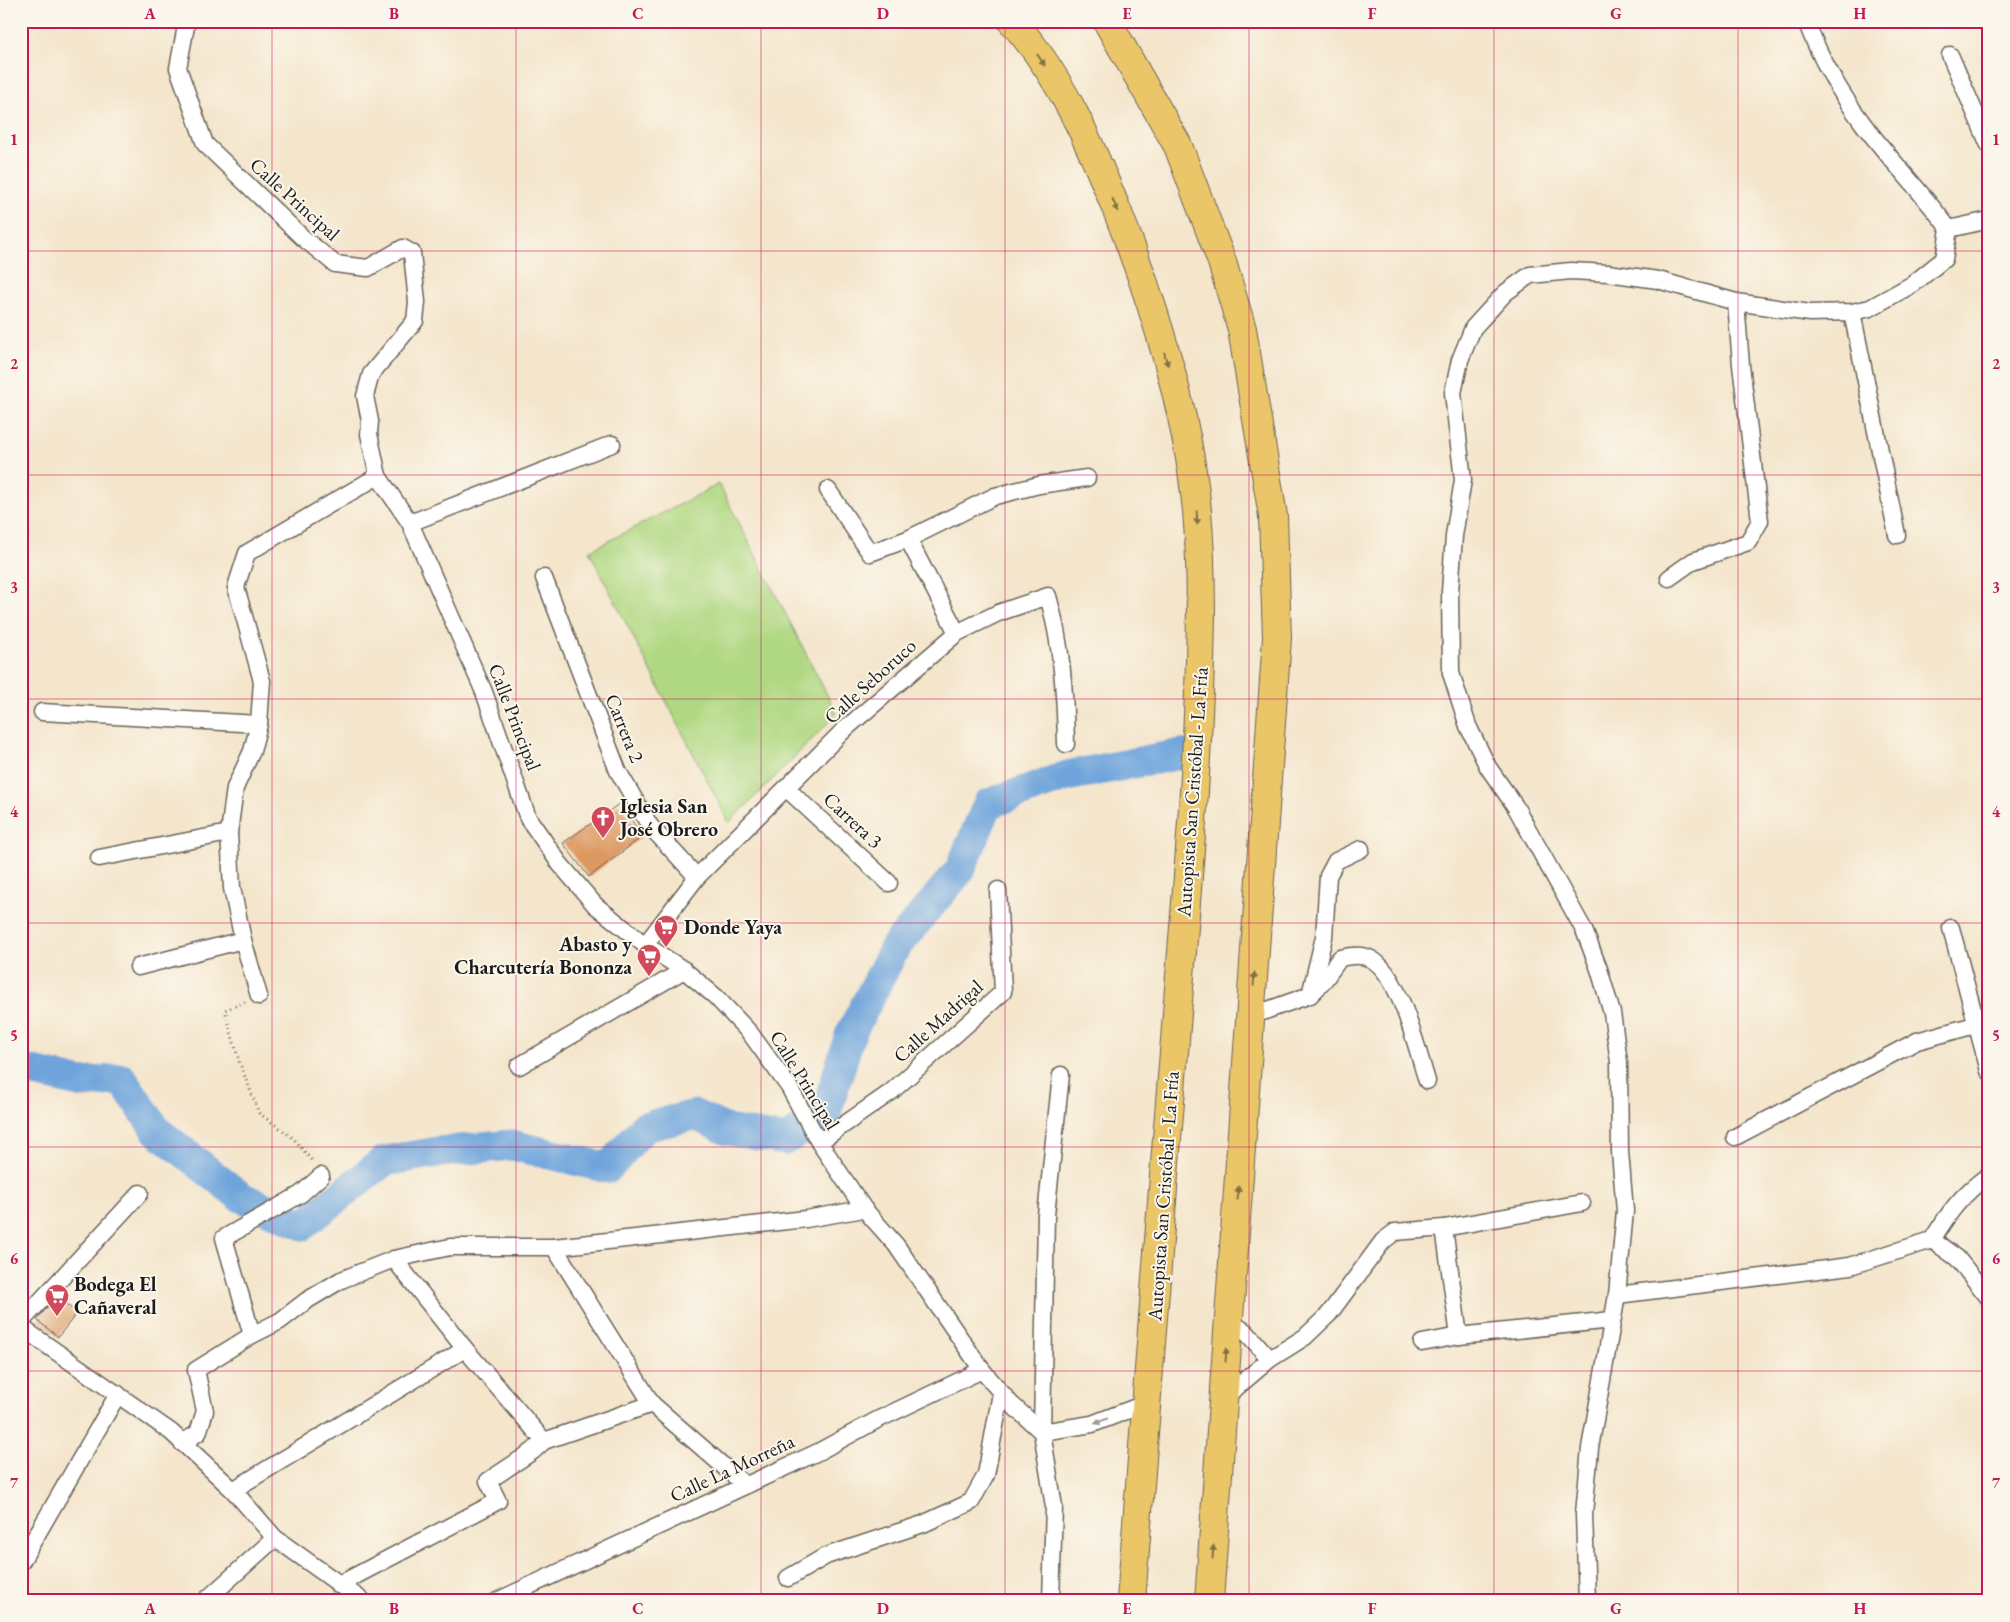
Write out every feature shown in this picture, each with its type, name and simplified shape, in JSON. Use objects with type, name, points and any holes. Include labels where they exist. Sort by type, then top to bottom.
[{"type":"highway","name":"Autopista San Cristóbal - La Fría","points":[[1012,21],[1024,34],[1070,105],[1099,166],[1124,229],[1150,298],[1182,418],[1197,511],[1203,616],[1196,765],[1131,1601]]},
{"type":"highway","points":[[1107,21],[1178,146],[1222,262],[1242,329],[1273,516],[1278,638],[1209,1601]]},
{"type":"street","name":"Calle Principal","points":[[187,21],[178,68],[205,144],[302,237],[335,264],[368,268],[403,248],[412,253],[417,302],[415,321],[371,374],[365,396],[370,421],[369,434],[378,476],[410,523],[484,692],[528,818],[560,864],[595,905],[644,945],[684,970],[716,997],[750,1034],[789,1087],[819,1142],[864,1209],[896,1245],[982,1370],[1001,1392],[1042,1432]]},
{"type":"street","points":[[1587,1601],[1584,1514],[1590,1448],[1617,1295],[1625,1211],[1620,1152],[1619,1062],[1612,1013],[1599,969],[1584,930],[1515,806],[1488,767],[1468,726],[1451,673],[1450,592],[1454,536],[1463,480],[1453,393],[1460,360],[1473,328],[1506,294],[1530,275],[1571,271],[1608,273],[1658,280],[1736,302],[1810,313],[1852,312],[1870,308],[1913,284],[1944,259],[1949,229],[1925,196],[1864,124],[1825,66],[1806,21]]},
{"type":"street","points":[[1950,55],[1989,145]]},
{"type":"street","points":[[1949,229],[1989,220]]},
{"type":"street","points":[[1669,578],[1693,561],[1748,542],[1760,521],[1741,365],[1736,302]]},
{"type":"street","points":[[1852,312],[1897,535]]},
{"type":"street","points":[[410,523],[612,444]]},
{"type":"street","points":[[259,996],[243,940],[232,888],[229,833],[235,788],[252,751],[258,724],[262,681],[236,588],[247,552],[378,476]]},
{"type":"street","points":[[828,490],[870,553],[908,539],[995,496],[1039,484],[1087,478]]},
{"type":"street","points":[[908,539],[957,633]]},
{"type":"street","name":"Carrera 2","points":[[544,578],[618,771],[650,826],[697,877]]},
{"type":"street","name":"Calle Seboruco","points":[[644,945],[697,877],[845,729],[957,633],[998,613],[1048,596],[1056,624],[1062,661],[1066,744]]},
{"type":"street","points":[[42,712],[258,724]]},
{"type":"street","name":"Carrera 3","points":[[787,789],[889,883]]},
{"type":"street","points":[[99,858],[229,833]]},
{"type":"street","points":[[1310,995],[1324,937],[1328,876],[1336,861],[1362,849]]},
{"type":"street","name":"Calle Madrigal","points":[[819,1142],[891,1092],[1002,992],[998,890]]},
{"type":"street","points":[[1951,928],[1975,1025],[1989,1071]]},
{"type":"street","points":[[138,967],[243,940]]},
{"type":"street","points":[[1251,1016],[1310,995],[1322,983],[1340,958],[1360,955],[1379,964],[1400,996],[1427,1081]]},
{"type":"street","points":[[519,1066],[684,970]]},
{"type":"street","points":[[1735,1137],[1917,1041],[1975,1025]]},
{"type":"street","points":[[1051,1601],[1054,1507],[1042,1432],[1046,1216],[1061,1075]]},
{"type":"street","points":[[1617,1295],[1850,1266],[1932,1240],[1950,1211],[1968,1189],[1989,1174]]},
{"type":"street","points":[[252,1335],[224,1238],[301,1194],[321,1176]]},
{"type":"street","points":[[21,1322],[140,1193]]},
{"type":"street","points":[[1223,1399],[1270,1358],[1305,1337],[1328,1314],[1383,1241],[1395,1232],[1444,1228],[1582,1203]]},
{"type":"street","points":[[182,1443],[198,1433],[205,1411],[196,1370],[252,1335],[280,1321],[306,1301],[341,1280],[394,1259],[450,1248],[554,1247],[806,1219],[864,1209]]},
{"type":"street","points":[[1444,1228],[1459,1336]]},
{"type":"street","points":[[1932,1240],[1956,1258],[1989,1298]]},
{"type":"street","points":[[554,1247],[652,1404],[745,1485]]},
{"type":"street","points":[[394,1259],[465,1349],[544,1440]]},
{"type":"street","points":[[1422,1343],[1459,1336],[1612,1320]]},
{"type":"street","points":[[1229,1321],[1246,1332],[1270,1358]]},
{"type":"street","points":[[21,1327],[171,1432],[233,1490],[274,1538],[363,1601]]},
{"type":"street","points":[[233,1490],[465,1349]]},
{"type":"street","name":"Calle La Morreña","points":[[497,1601],[818,1452],[878,1420],[982,1370]]},
{"type":"street","points":[[788,1578],[826,1556],[923,1524],[971,1502],[986,1475],[1001,1392]]},
{"type":"street","points":[[21,1562],[118,1394]]},
{"type":"street","points":[[1042,1432],[1092,1424],[1147,1403]]},
{"type":"street","points":[[338,1585],[498,1501],[488,1481],[533,1451],[544,1440],[652,1404]]},
{"type":"street","points":[[205,1601],[274,1538]]},
{"type":"path","points":[[259,996],[225,1010],[239,1061],[259,1112],[294,1138],[308,1155],[321,1176]]},
{"type":"green space","points":[[719,484],[837,714],[729,823],[589,551]]},
{"type":"building","name":"Iglesia San José Obrero","points":[[619,804],[643,836],[589,877],[563,843]]},
{"type":"building","name":"Bodega El Cañaveral","points":[[56,1296],[77,1313],[58,1337],[37,1320]]},
{"type":"waterway","points":[[21,1069],[83,1083],[122,1079],[157,1131],[241,1197],[303,1225],[384,1161],[438,1152],[512,1145],[608,1168],[644,1127],[695,1115],[727,1130],[785,1140],[825,1116],[850,1035],[896,946],[960,870],[988,804],[1067,776],[1181,754]]},
{"type":"place","name":"Iglesia San José Obrero","points":[[603,839]]},
{"type":"place","name":"Donde Yaya","points":[[666,948]]},
{"type":"place","name":"Abasto y Charcutería Bononza","points":[[649,977]]},
{"type":"place","name":"Bodega El Cañaveral","points":[[57,1317]]}]
